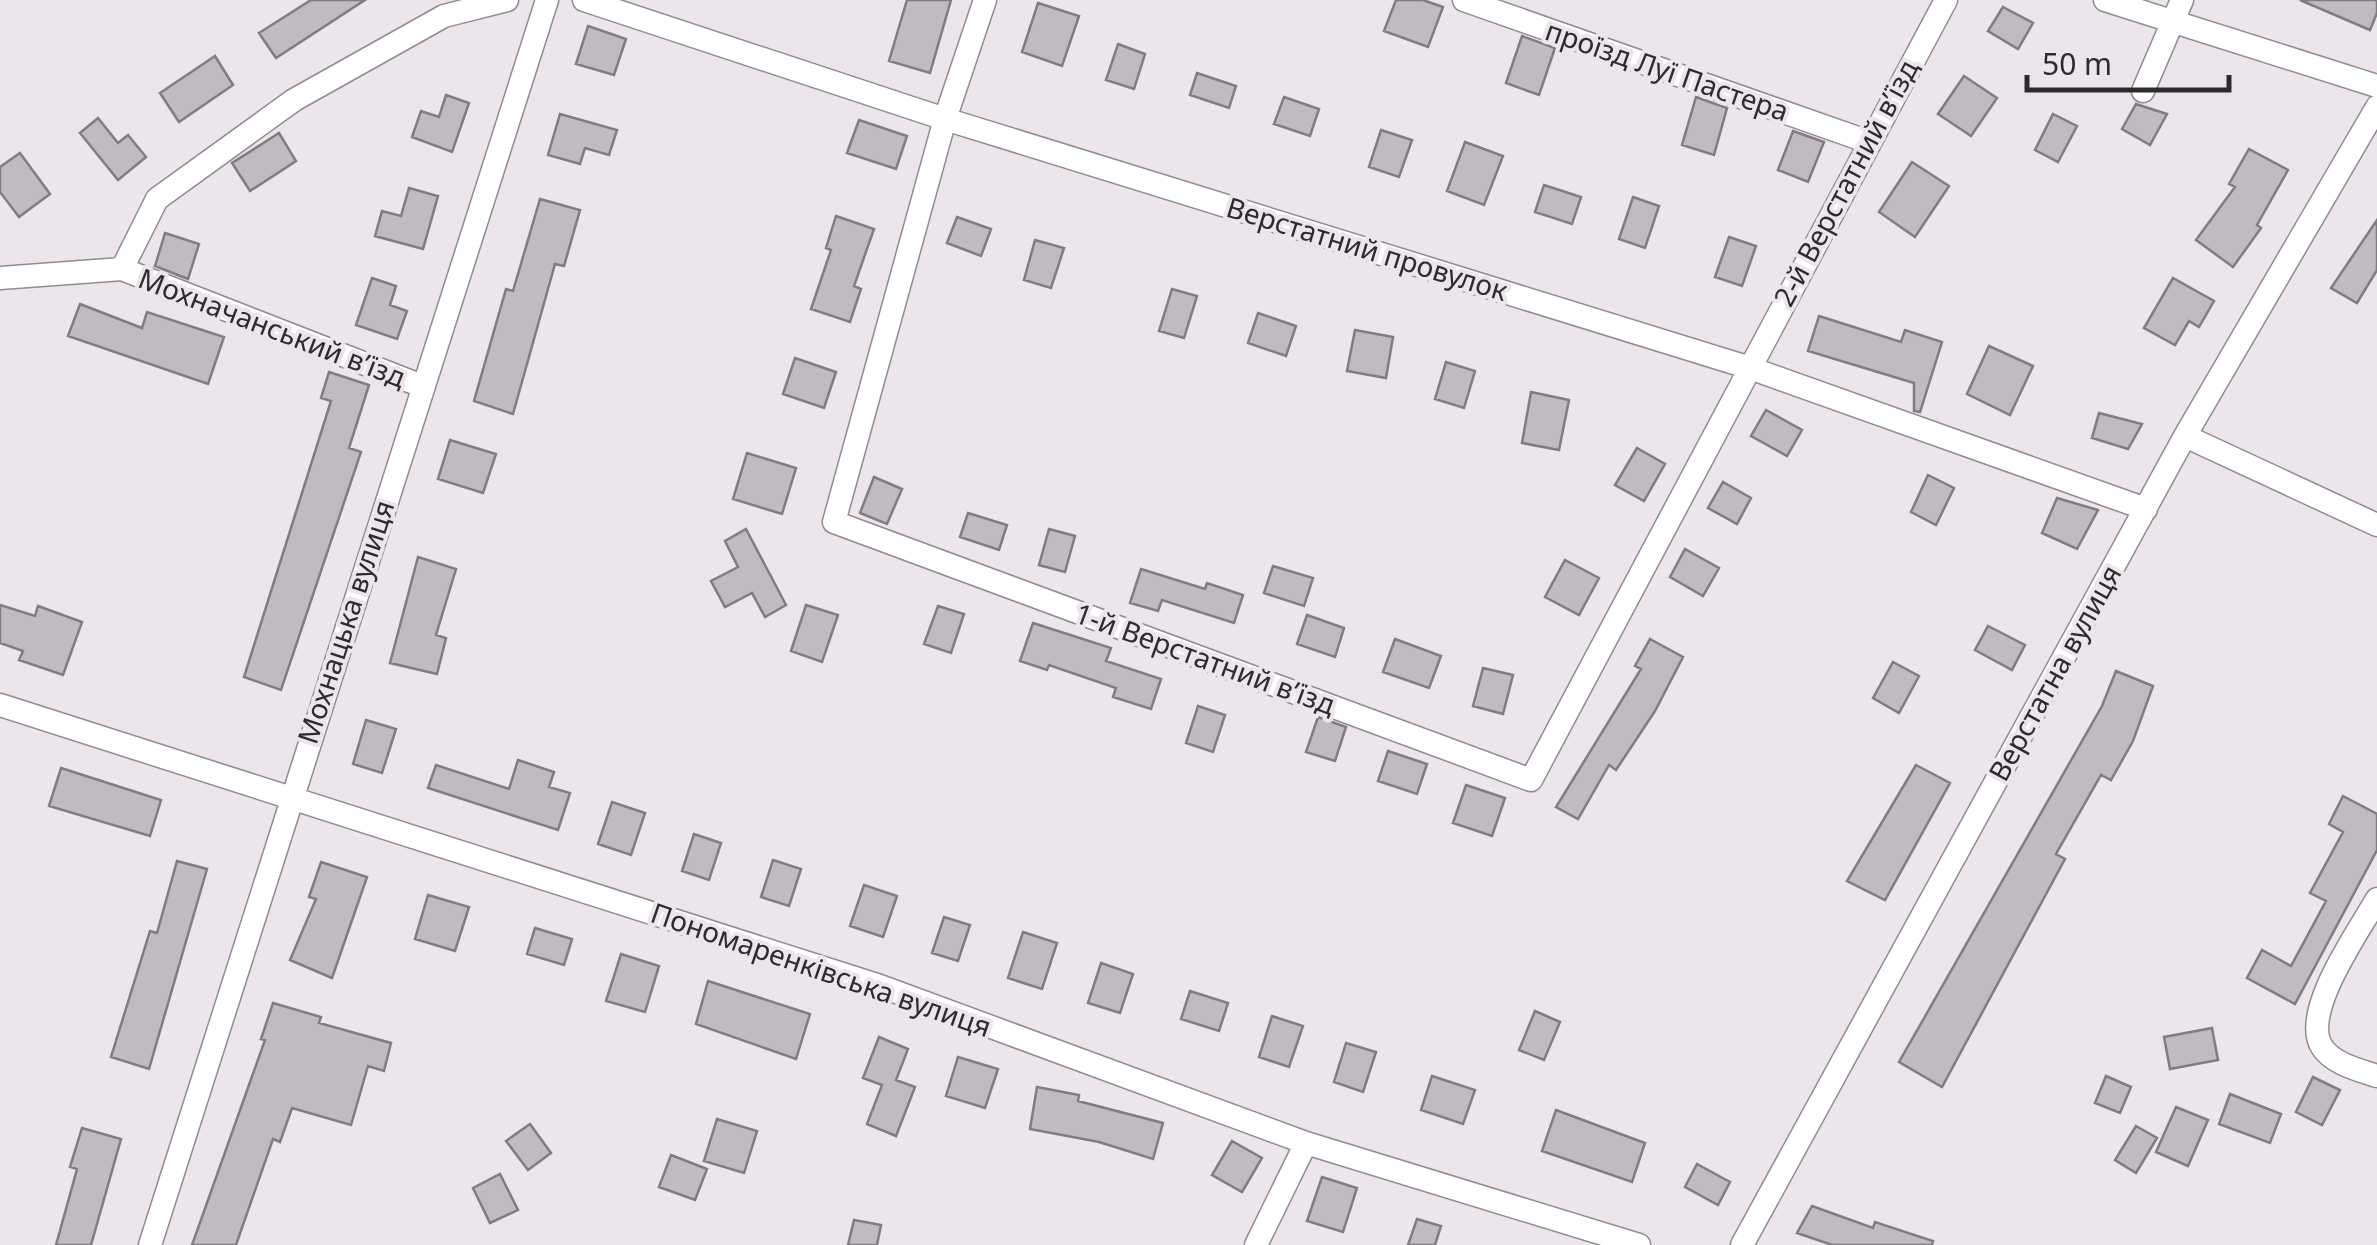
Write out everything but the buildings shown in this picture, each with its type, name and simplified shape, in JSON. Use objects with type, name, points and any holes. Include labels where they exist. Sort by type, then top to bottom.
[{"type":"street","name":"Мохначанський в’їзд","points":[[122,269],[157,199],[294,100],[444,16],[507,0]]},
{"type":"street","name":"Мохнацька вулиця","points":[[150,1245],[547,0]]},
{"type":"street","name":"Верстатний провулок","points":[[584,0],[946,119],[1747,367],[2146,509]]},
{"type":"street","points":[[946,119],[985,0]]},
{"type":"street","name":"проїзд Луї Пастера","points":[[1464,0],[1869,142]]},
{"type":"street","name":"2-й Верстатний в’їзд","points":[[1747,367],[1946,0]]},
{"type":"street","points":[[2105,0],[2179,11],[2377,86]]},
{"type":"street","points":[[2142,91],[2179,11]]},
{"type":"street","name":"Верстатна вулиця","points":[[1742,1245],[2185,436],[2377,106]]},
{"type":"street","name":"1-й Верстатний в’їзд","points":[[946,119],[834,522],[1531,780],[1747,367]]},
{"type":"street","name":"Мохначанський в’їзд","points":[[0,278],[122,269],[422,386]]},
{"type":"street","points":[[2185,436],[2377,524]]},
{"type":"street","name":"Пономаренківська вулиця","points":[[0,705],[880,986],[1306,1142],[1638,1245]]},
{"type":"street","points":[[2377,899],[2320,1002],[2314,1024],[2322,1048],[2344,1064],[2377,1076]]},
{"type":"street","points":[[1256,1245],[1306,1142]]}]
